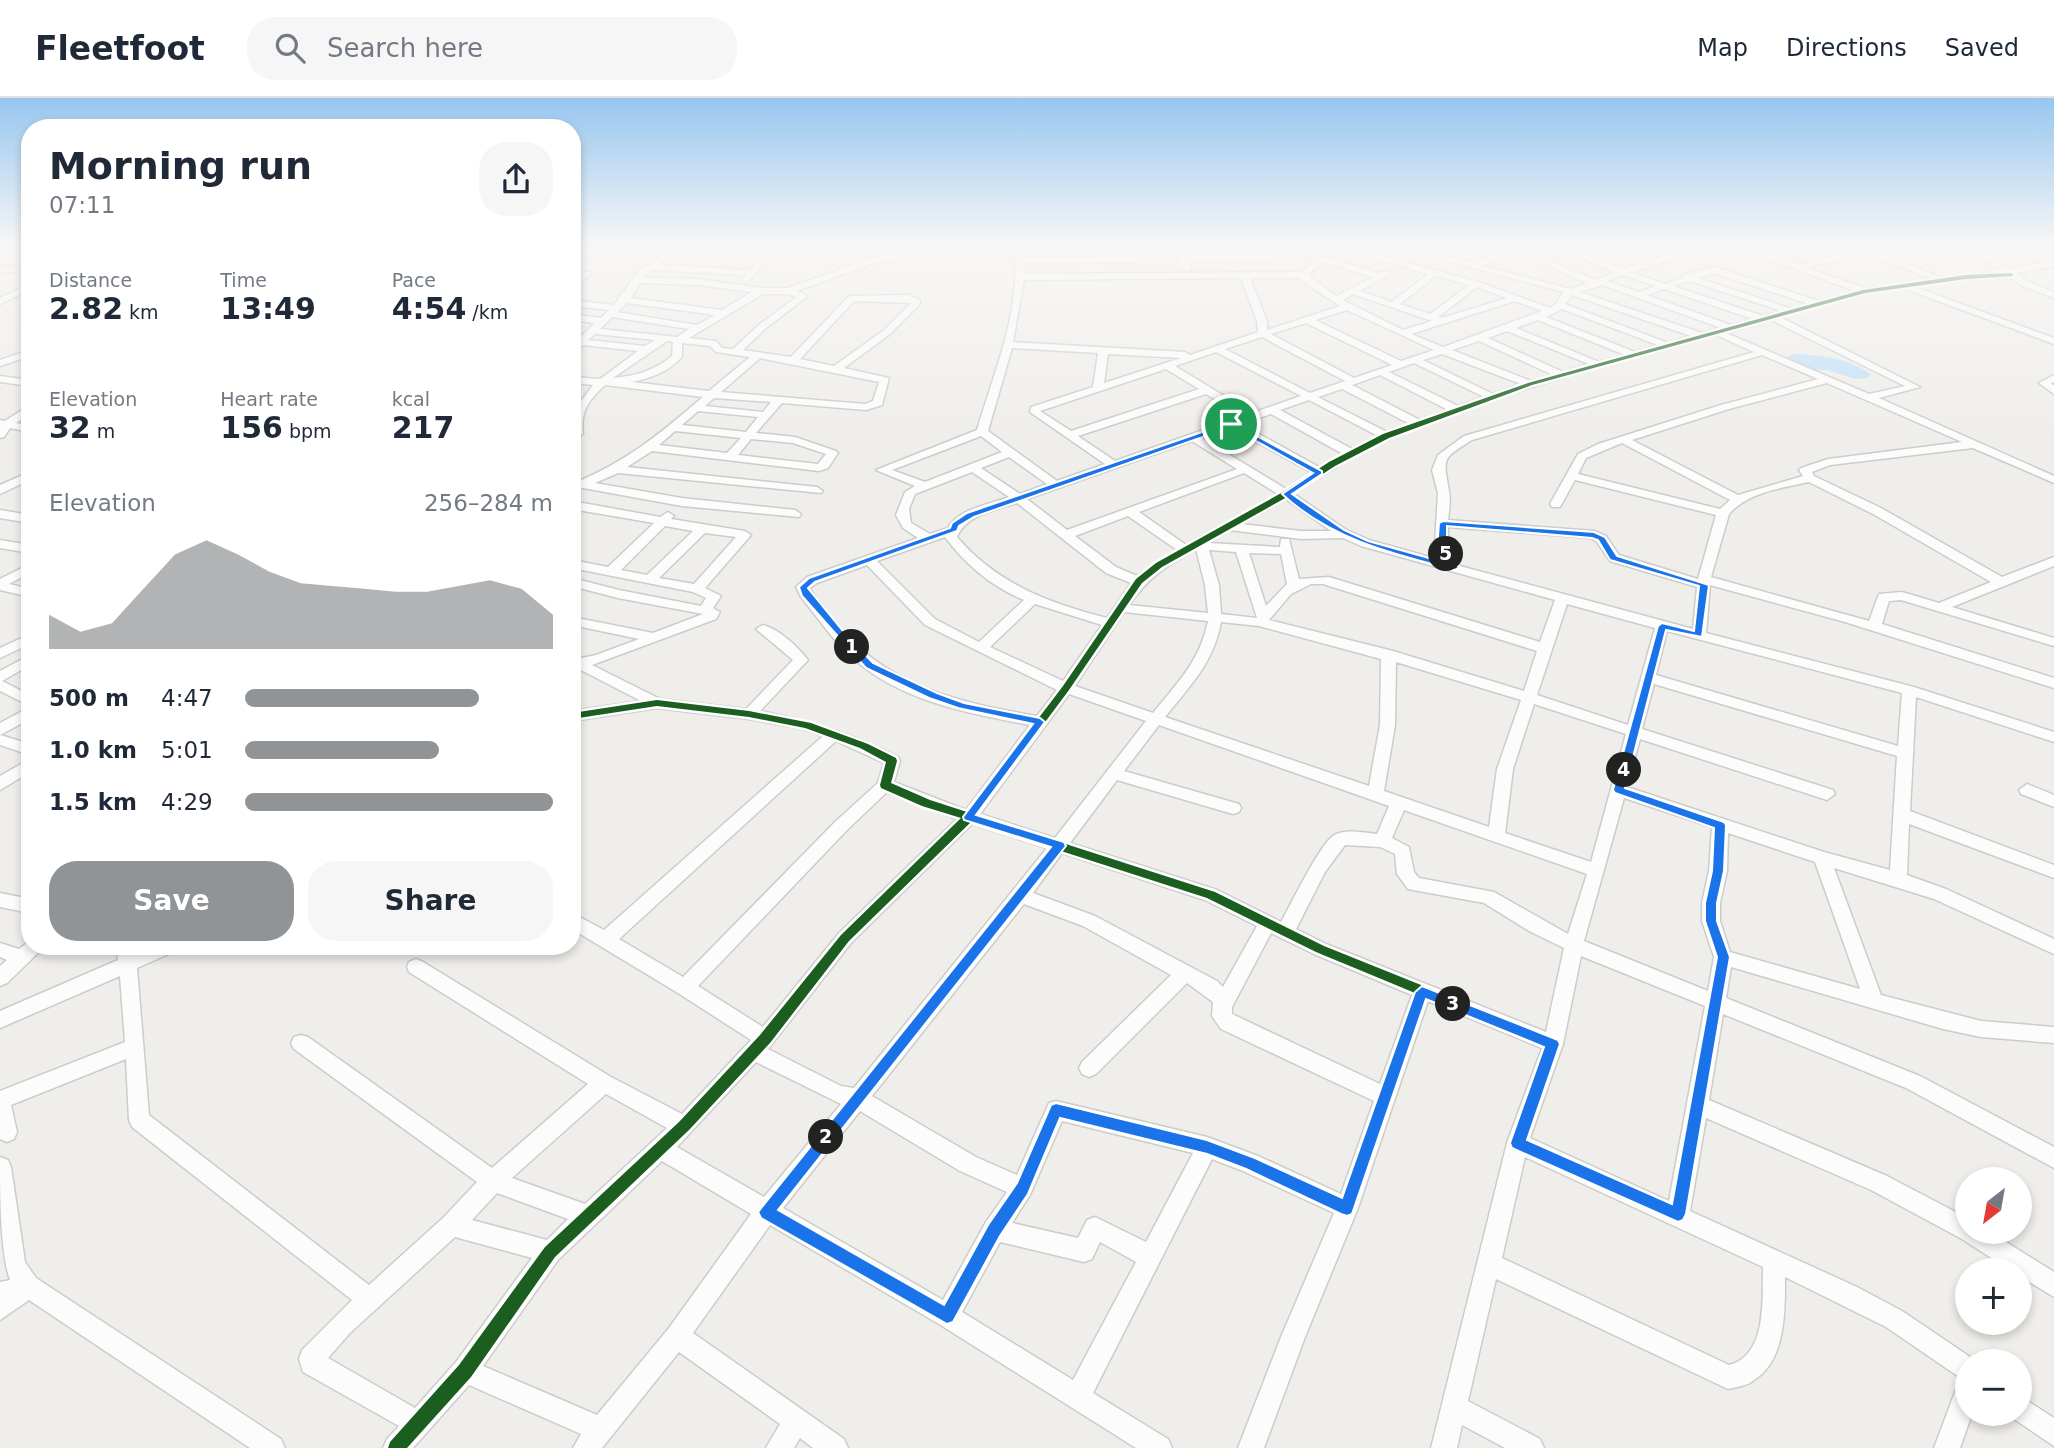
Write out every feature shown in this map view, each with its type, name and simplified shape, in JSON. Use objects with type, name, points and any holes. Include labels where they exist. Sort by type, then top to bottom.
[{"type":"street","points":[[589,308],[610,314],[698,327]]},
{"type":"street","points":[[581,338],[594,331],[616,308]]},
{"type":"street","points":[[685,308],[723,313]]},
{"type":"street","points":[[615,383],[640,376],[674,361],[677,357],[677,342],[680,339],[731,308]]},
{"type":"street","points":[[736,352],[763,326],[788,308]]},
{"type":"street","points":[[793,360],[842,308]]},
{"type":"street","points":[[836,369],[887,332],[911,308]]},
{"type":"street","points":[[982,432],[1016,308]]},
{"type":"street","points":[[1257,308],[1263,334]]},
{"type":"street","points":[[1114,465],[1035,412],[1035,409],[1343,308]]},
{"type":"street","points":[[1353,308],[1403,333],[1530,384]]},
{"type":"street","points":[[1406,308],[1444,322]]},
{"type":"street","points":[[1432,317],[1444,308]]},
{"type":"street","points":[[1403,333],[1487,308]]},
{"type":"street","points":[[1542,308],[1550,311]]},
{"type":"street","points":[[1556,308],[1538,317],[1477,336],[971,515],[955,525],[951,537],[975,566],[1033,599],[1063,611],[1117,616],[1262,620],[1388,654],[1827,794]]},
{"type":"street","points":[[1569,308],[1668,346]]},
{"type":"street","points":[[1619,308],[1700,336]]},
{"type":"street","points":[[1675,308],[1732,329]]},
{"type":"street","points":[[1734,308],[1766,318],[1915,387],[1869,397]]},
{"type":"street","points":[[1782,308],[1791,311]]},
{"type":"street","points":[[396,1448],[465,1371],[550,1252],[684,1126],[759,1045],[845,938],[969,817],[1066,688],[1139,581],[1227,526],[1386,436],[1530,384],[1802,308]]},
{"type":"street","points":[[1964,308],[2054,341]]},
{"type":"street","points":[[581,316],[610,314]]},
{"type":"street","points":[[1538,317],[1634,355]]},
{"type":"street","points":[[1307,320],[1401,365]]},
{"type":"street","points":[[1506,327],[1599,365]]},
{"type":"street","points":[[581,381],[866,407],[878,403],[885,380],[793,360],[719,350],[713,343],[594,331]]},
{"type":"street","points":[[1716,332],[2053,479]]},
{"type":"street","points":[[1263,334],[1419,424]]},
{"type":"street","points":[[1477,336],[1562,375]]},
{"type":"street","points":[[581,407],[617,368],[665,338]]},
{"type":"street","points":[[581,339],[646,349]]},
{"type":"street","points":[[1007,345],[1195,356]]},
{"type":"street","points":[[1217,349],[1386,436]]},
{"type":"street","points":[[1098,387],[1103,351]]},
{"type":"street","points":[[1455,568],[1442,549],[1444,493],[1438,470],[1442,457],[1448,450],[1468,438],[1763,352]]},
{"type":"street","points":[[581,485],[616,469],[650,447],[759,354]]},
{"type":"street","points":[[0,363],[21,356]]},
{"type":"street","points":[[1415,360],[1494,398]]},
{"type":"street","points":[[1167,365],[1251,417]]},
{"type":"street","points":[[1381,372],[1457,410]]},
{"type":"street","points":[[2054,378],[2044,383],[2054,391]]},
{"type":"street","points":[[0,379],[21,382]]},
{"type":"street","points":[[1556,504],[1583,456],[1622,439],[1725,407],[1828,380]]},
{"type":"street","points":[[1069,435],[1207,390]]},
{"type":"street","points":[[729,458],[779,400]]},
{"type":"street","points":[[698,408],[765,415]]},
{"type":"street","points":[[1272,410],[1352,454]]},
{"type":"street","points":[[0,435],[3,423],[21,413]]},
{"type":"street","points":[[3,423],[21,427]]},
{"type":"street","points":[[1231,424],[1319,472]]},
{"type":"street","points":[[650,447],[819,468],[824,466],[832,453],[795,440],[675,428]]},
{"type":"street","points":[[982,432],[1056,485]]},
{"type":"street","points":[[924,486],[882,470],[982,432]]},
{"type":"street","points":[[1194,437],[1344,534],[1365,543],[1662,626],[1909,690],[2054,737]]},
{"type":"street","points":[[1622,439],[1738,500]]},
{"type":"street","points":[[1976,444],[1828,462],[1805,470],[1810,478],[1877,511],[2001,582]]},
{"type":"street","points":[[928,538],[908,530],[902,522],[902,510],[908,495],[924,486],[1009,453]]},
{"type":"street","points":[[972,467],[1018,498],[1111,570],[1139,581]]},
{"type":"street","points":[[616,469],[817,491]]},
{"type":"street","points":[[1066,535],[1245,469]]},
{"type":"street","points":[[1572,476],[1723,513]]},
{"type":"street","points":[[1699,635],[1704,582],[1727,506],[1738,500],[1810,478]]},
{"type":"street","points":[[0,490],[21,480]]},
{"type":"street","points":[[581,486],[682,502],[795,514]]},
{"type":"street","points":[[610,573],[682,502]]},
{"type":"street","points":[[581,506],[664,520],[701,530],[745,535],[697,589]]},
{"type":"street","points":[[1130,512],[1195,545],[1286,551]]},
{"type":"street","points":[[0,514],[21,518]]},
{"type":"street","points":[[1443,523],[1594,535],[1602,539],[1614,558],[1874,627],[2054,683]]},
{"type":"street","points":[[1227,526],[1284,534],[1344,534]]},
{"type":"street","points":[[649,580],[701,530]]},
{"type":"street","points":[[954,530],[812,580],[803,587],[844,640],[870,665],[908,685],[962,706],[1040,722]]},
{"type":"street","points":[[1284,534],[1293,584]]},
{"type":"street","points":[[0,544],[21,548]]},
{"type":"street","points":[[465,1371],[593,1438],[677,1336],[766,1212],[1021,896],[1207,654],[1215,618],[1212,585],[1195,545]]},
{"type":"street","points":[[1242,550],[1262,620]]},
{"type":"street","points":[[868,559],[930,622],[1066,688],[1597,871]]},
{"type":"street","points":[[1940,607],[2054,561]]},
{"type":"street","points":[[581,566],[697,589],[714,596],[706,609]]},
{"type":"street","points":[[1,583],[21,573]]},
{"type":"street","points":[[1262,620],[1293,584],[1301,580],[1324,580],[1544,648]]},
{"type":"street","points":[[1,583],[21,590]]},
{"type":"street","points":[[581,584],[712,611],[712,614],[655,638],[581,663]]},
{"type":"street","points":[[1874,627],[1884,597],[1902,596],[2054,642]]},
{"type":"street","points":[[1496,836],[1505,769],[1562,598]]},
{"type":"street","points":[[980,648],[1033,599]]},
{"type":"street","points":[[581,623],[655,638]]},
{"type":"street","points":[[1444,1448],[1518,1143],[1553,1044],[1574,946],[1597,871],[1662,626]]},
{"type":"street","points":[[749,714],[801,660],[779,639],[763,629]]},
{"type":"street","points":[[0,654],[21,643]]},
{"type":"street","points":[[1375,794],[1388,738],[1392,695],[1388,654]]},
{"type":"street","points":[[21,665],[2,677],[21,688]]},
{"type":"street","points":[[581,667],[657,703]]},
{"type":"street","points":[[1649,678],[1904,753]]},
{"type":"street","points":[[1898,879],[1909,690]]},
{"type":"street","points":[[581,715],[657,703],[749,714],[807,724],[892,761],[885,785],[842,825],[685,987]]},
{"type":"street","points":[[0,730],[21,717]]},
{"type":"street","points":[[605,940],[835,734]]},
{"type":"street","points":[[0,740],[21,747]]},
{"type":"street","points":[[0,784],[21,770]]},
{"type":"street","points":[[1113,773],[1233,808]]},
{"type":"street","points":[[885,785],[969,817],[1211,895],[1285,932],[1422,992],[1553,1044]]},
{"type":"street","points":[[1619,790],[1720,825],[1940,894],[2054,947]]},
{"type":"street","points":[[2027,790],[2054,801]]},
{"type":"street","points":[[1383,842],[1399,802]]},
{"type":"street","points":[[1901,814],[2054,872]]},
{"type":"street","points":[[1678,1214],[1723,957],[1711,921],[1711,903],[1718,871],[1720,825]]},
{"type":"street","points":[[1285,932],[1318,868],[1339,840],[1347,838],[1383,842],[1403,851],[1406,874],[1414,884],[1488,897],[1574,946],[1913,1082],[2054,1158]]},
{"type":"street","points":[[1822,858],[1873,1000]]},
{"type":"street","points":[[1021,896],[1089,921],[1220,993],[1222,1016],[1228,1023],[1385,1096]]},
{"type":"street","points":[[0,900],[21,904]]},
{"type":"street","points":[[1223,1006],[1267,923]]},
{"type":"street","points":[[581,925],[685,987],[759,1045],[838,1094],[857,1098],[968,1164],[1022,1188]]},
{"type":"street","points":[[0,950],[21,952]]},
{"type":"street","points":[[0,978],[25,955]]},
{"type":"street","points":[[0,1020],[125,955]]},
{"type":"street","points":[[127,955],[139,1120],[370,1300]]},
{"type":"street","points":[[1723,957],[1930,1017],[1981,1029],[2054,1035]]},
{"type":"street","points":[[416,967],[604,1083],[684,1126]]},
{"type":"street","points":[[1089,1068],[1185,973]]},
{"type":"street","points":[[1251,1448],[1293,1337],[1347,1208],[1422,992]]},
{"type":"street","points":[[301,1044],[493,1181],[588,1216]]},
{"type":"street","points":[[7,1132],[0,1101],[135,1047]]},
{"type":"street","points":[[418,1423],[312,1363],[314,1354],[452,1225],[493,1181],[604,1083]]},
{"type":"street","points":[[1698,1105],[1879,1183],[1955,1224]]},
{"type":"street","points":[[947,1316],[994,1230],[1022,1188],[1056,1110],[1207,1147],[1250,1163],[1347,1208]]},
{"type":"street","points":[[1518,1143],[1678,1214],[1849,1295],[1894,1319],[1955,1362]]},
{"type":"street","points":[[1078,1396],[1207,1147]]},
{"type":"street","points":[[659,1148],[947,1316],[1160,1448]]},
{"type":"street","points":[[0,1167],[14,1266],[28,1286],[272,1448]]},
{"type":"street","points":[[452,1225],[550,1252]]},
{"type":"street","points":[[994,1230],[1084,1251],[1095,1228],[1150,1257]]},
{"type":"street","points":[[1989,1244],[2054,1285]]},
{"type":"street","points":[[1490,1264],[1728,1377],[1749,1371],[1766,1346],[1773,1314],[1774,1261]]},
{"type":"street","points":[[0,1294],[28,1286]]},
{"type":"street","points":[[0,1308],[28,1286]]},
{"type":"street","points":[[677,1336],[835,1448]]},
{"type":"street","points":[[1455,1408],[1531,1448]]},
{"type":"street","points":[[2032,1417],[2054,1433]]},
{"type":"street","points":[[779,1448],[796,1421]]},
{"type":"street","points":[[1947,1448],[1955,1426]]},
{"type":"water","points":[[1796,354],[1835,358],[1871,374],[1868,378],[1856,379],[1827,370],[1808,371],[1782,358]]},
{"type":"cycle path","points":[[396,1448],[465,1371],[550,1252],[684,1126],[765,1039],[845,938],[969,817],[1066,688],[1139,581],[1159,565],[1286,494],[1332,464],[1386,436],[1530,384],[1804,308]]},
{"type":"cycle path","points":[[581,715],[657,703],[749,714],[807,725],[864,746],[892,761],[885,785],[926,803],[1211,895],[1320,949],[1553,1044]]},
{"type":"route","points":[[1231,424],[1319,472],[1286,494],[1341,532],[1365,543],[1455,568],[1442,549],[1443,523],[1594,535],[1602,539],[1610,556],[1614,558],[1704,585],[1699,635],[1662,626],[1619,790],[1720,825],[1718,871],[1711,903],[1711,921],[1723,957],[1678,1214],[1518,1143],[1553,1044],[1422,992],[1347,1208],[1250,1163],[1207,1147],[1056,1110],[1022,1188],[994,1230],[947,1316],[766,1212],[1059,846],[969,817],[1040,722],[962,706],[933,696],[870,665],[844,640],[803,587],[812,580],[954,530],[955,525],[971,515],[1231,424]]}]
